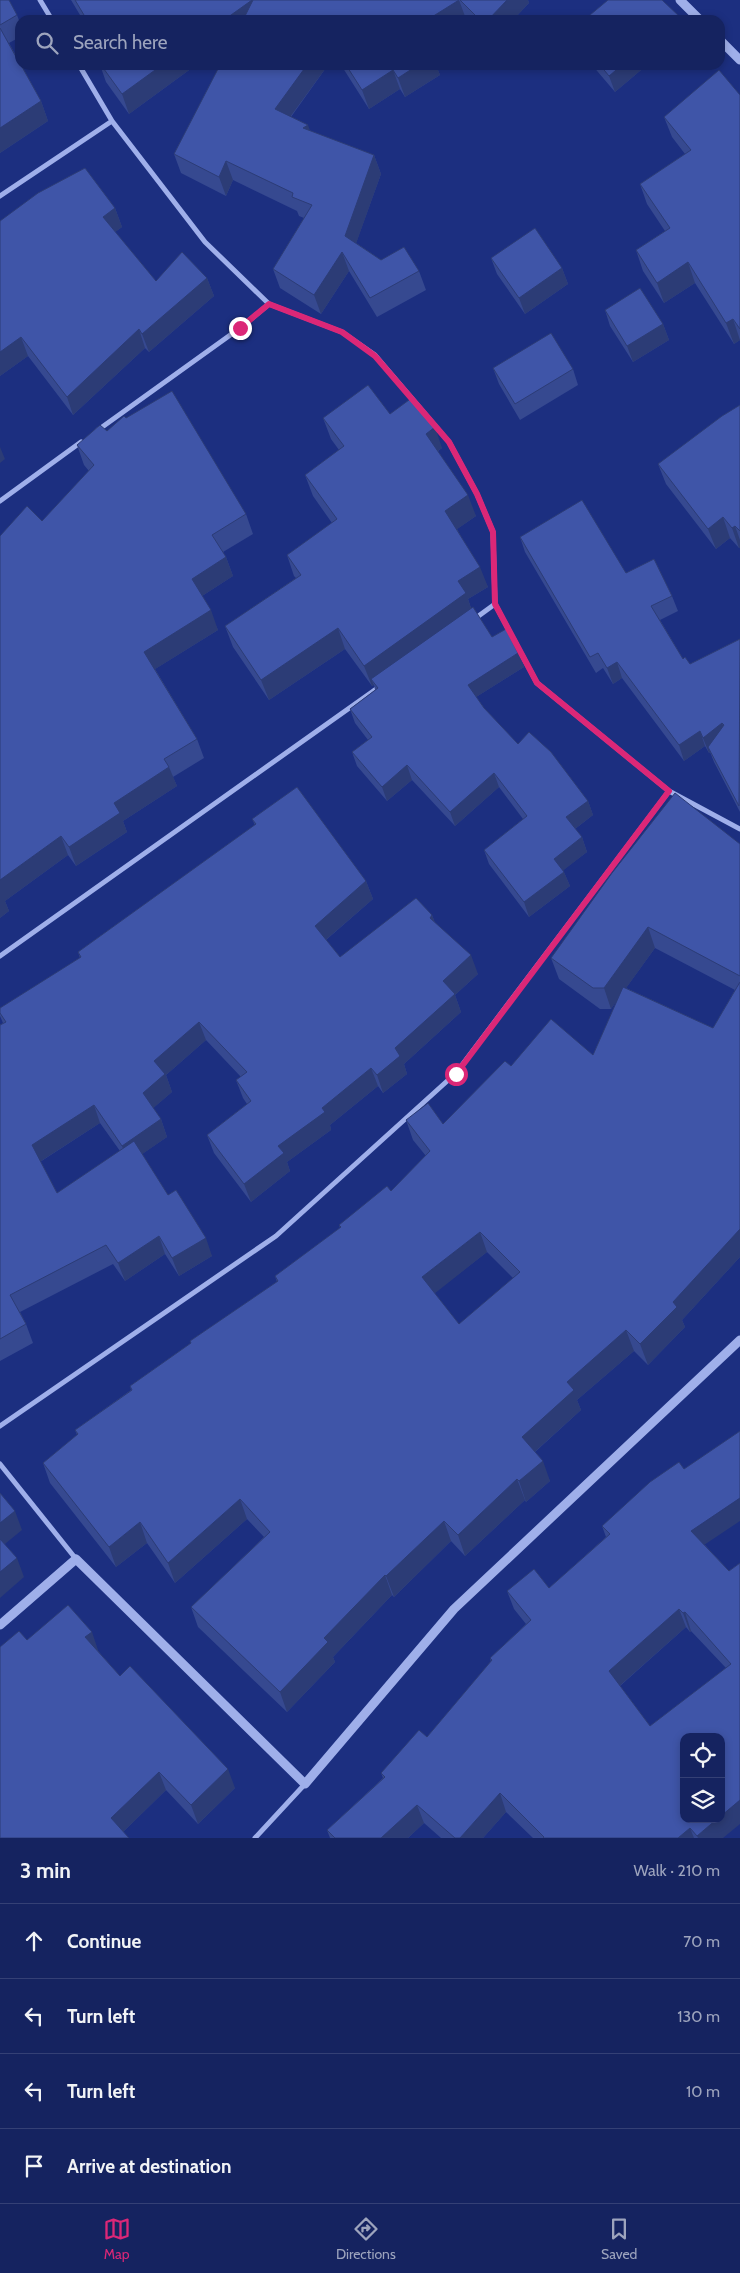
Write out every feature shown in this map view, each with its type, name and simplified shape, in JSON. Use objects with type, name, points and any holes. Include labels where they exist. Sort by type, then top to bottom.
[{"type":"street","points":[[40,0],[49,15]]},
{"type":"street","points":[[680,0],[695,15]]},
{"type":"street","points":[[725,45],[740,60]]},
{"type":"street","points":[[82,70],[112,121],[205,242],[269,304],[342,332],[375,356],[449,442],[477,494],[493,532],[495,604],[537,683],[669,791],[740,829]]},
{"type":"street","points":[[0,196],[112,121]]},
{"type":"street","points":[[96,432],[240,328],[269,304]]},
{"type":"street","points":[[0,502],[88,437]]},
{"type":"street","points":[[471,622],[495,604]]},
{"type":"street","points":[[0,956],[382,685]]},
{"type":"street","points":[[0,1426],[276,1236],[456,1074],[669,791]]},
{"type":"street","points":[[254,1838],[305,1784],[454,1609],[740,1340]]},
{"type":"street","points":[[0,1464],[76,1559],[305,1784]]},
{"type":"street","points":[[0,1625],[76,1559]]},
{"type":"building","points":[[0,0],[9,0],[17,15],[0,25]]},
{"type":"building","points":[[75,0],[252,0],[231,15],[84,15]]},
{"type":"building","points":[[253,0],[459,0],[435,15],[246,15]]},
{"type":"building","points":[[460,0],[507,0],[493,15],[475,15]]},
{"type":"building","points":[[608,0],[662,0],[678,15],[590,15]]},
{"type":"building","points":[[0,28],[15,55],[15,70],[24,70],[41,101],[0,128]]},
{"type":"building","points":[[105,70],[155,70],[122,94]]},
{"type":"building","points":[[217,70],[303,70],[275,109],[308,125],[303,128],[374,155],[345,236],[381,260],[404,247],[419,271],[370,298],[342,252],[314,295],[273,269],[312,205],[292,197],[293,193],[226,161],[219,177],[174,154]]},
{"type":"building","points":[[349,70],[393,70],[362,90]]},
{"type":"building","points":[[393,70],[410,70],[398,78]]},
{"type":"building","points":[[604,70],[616,70],[609,76]]},
{"type":"building","points":[[719,70],[740,95],[740,329],[733,319],[726,323],[688,262],[657,283],[636,250],[670,228],[640,184],[691,150],[664,117]]},
{"type":"building","points":[[85,168],[115,208],[103,217],[156,281],[182,252],[207,278],[142,334],[139,329],[67,397],[21,337],[0,352],[0,221],[38,193]]},
{"type":"building","points":[[535,228],[562,268],[519,298],[491,258]]},
{"type":"building","points":[[640,288],[663,324],[627,346],[605,310]]},
{"type":"building","points":[[551,333],[573,369],[515,404],[493,368]]},
{"type":"building","points":[[368,385],[390,414],[413,397],[435,427],[426,434],[468,495],[445,511],[480,567],[458,581],[466,593],[364,666],[338,628],[261,680],[225,626],[301,575],[287,555],[337,519],[305,475],[344,446],[323,418]]},
{"type":"building","points":[[172,391],[246,514],[212,535],[226,557],[192,579],[211,610],[144,652],[197,739],[164,759],[169,767],[114,803],[120,813],[69,847],[61,836],[0,880],[0,536],[27,506],[42,521],[94,465],[77,445],[100,425],[107,431],[124,416],[126,418]]},
{"type":"building","points":[[740,405],[740,531],[735,526],[732,528],[723,517],[708,529],[658,464],[722,416]]},
{"type":"building","points":[[582,500],[626,573],[654,559],[672,596],[651,606],[683,659],[685,657],[690,664],[740,639],[739,806],[708,747],[724,725],[722,723],[703,738],[700,731],[679,745],[617,662],[607,668],[598,653],[590,657],[520,537]]},
{"type":"building","points":[[473,607],[492,637],[506,629],[518,653],[468,685],[484,708],[518,744],[529,732],[551,752],[588,801],[566,817],[582,837],[554,859],[564,872],[524,902],[484,850],[527,816],[494,773],[450,812],[407,765],[382,787],[352,752],[372,737],[350,709],[378,688],[371,679]]},
{"type":"building","points":[[297,787],[366,881],[315,926],[340,957],[416,898],[432,915],[430,918],[471,955],[443,981],[455,994],[395,1048],[400,1056],[377,1075],[371,1068],[322,1108],[325,1112],[278,1146],[284,1153],[244,1184],[207,1135],[251,1101],[236,1080],[247,1072],[199,1022],[154,1061],[165,1074],[143,1093],[161,1119],[122,1146],[94,1105],[32,1145],[57,1193],[134,1141],[168,1195],[176,1190],[206,1238],[172,1258],[159,1236],[118,1263],[106,1245],[10,1295],[26,1324],[0,1339],[0,1025],[6,1022],[0,1013],[0,1008],[81,957],[78,952],[256,824],[252,819]]},
{"type":"building","points":[[675,793],[740,844],[740,976],[648,927],[604,988],[593,988],[551,958],[612,873]]},
{"type":"building","points":[[740,982],[740,1229],[673,1302],[677,1307],[640,1344],[626,1330],[567,1382],[574,1390],[522,1437],[543,1461],[519,1481],[517,1479],[458,1535],[444,1521],[385,1575],[324,1638],[328,1642],[280,1692],[191,1607],[270,1532],[240,1499],[168,1563],[140,1522],[109,1547],[43,1463],[78,1434],[75,1430],[132,1390],[130,1386],[191,1343],[190,1341],[278,1281],[275,1276],[341,1227],[339,1225],[387,1186],[391,1191],[430,1151],[406,1120],[428,1103],[443,1124],[505,1061],[511,1066],[551,1019],[593,1055],[623,987],[713,1028]],"holes":[[[480,1232],[520,1272],[459,1324],[422,1277]]]},
{"type":"building","points":[[740,1431],[740,1498],[691,1531],[729,1571],[740,1563],[740,1800],[725,1813],[725,1733],[680,1733],[680,1823],[712,1823],[697,1836],[690,1828],[678,1838],[543,1838],[500,1793],[460,1838],[455,1838],[417,1805],[381,1838],[335,1838],[327,1830],[385,1777],[381,1773],[419,1730],[427,1737],[492,1660],[490,1658],[531,1620],[507,1591],[534,1569],[549,1588],[610,1534],[602,1526],[650,1482],[679,1462],[684,1469]],"holes":[[[679,1609],[683,1613],[685,1612],[731,1664],[650,1726],[609,1671]]]},
{"type":"building","points":[[0,1493],[15,1511],[0,1523]]},
{"type":"building","points":[[0,1539],[17,1558],[0,1572]]},
{"type":"building","points":[[68,1605],[92,1632],[85,1637],[120,1676],[130,1666],[228,1769],[191,1805],[159,1772],[111,1818],[129,1838],[0,1838],[0,1647],[19,1631],[27,1640]]},
{"type":"route","points":[[240,328],[269,304],[342,332],[375,356],[449,442],[477,494],[493,532],[495,604],[537,683],[669,791],[456,1074]]}]
